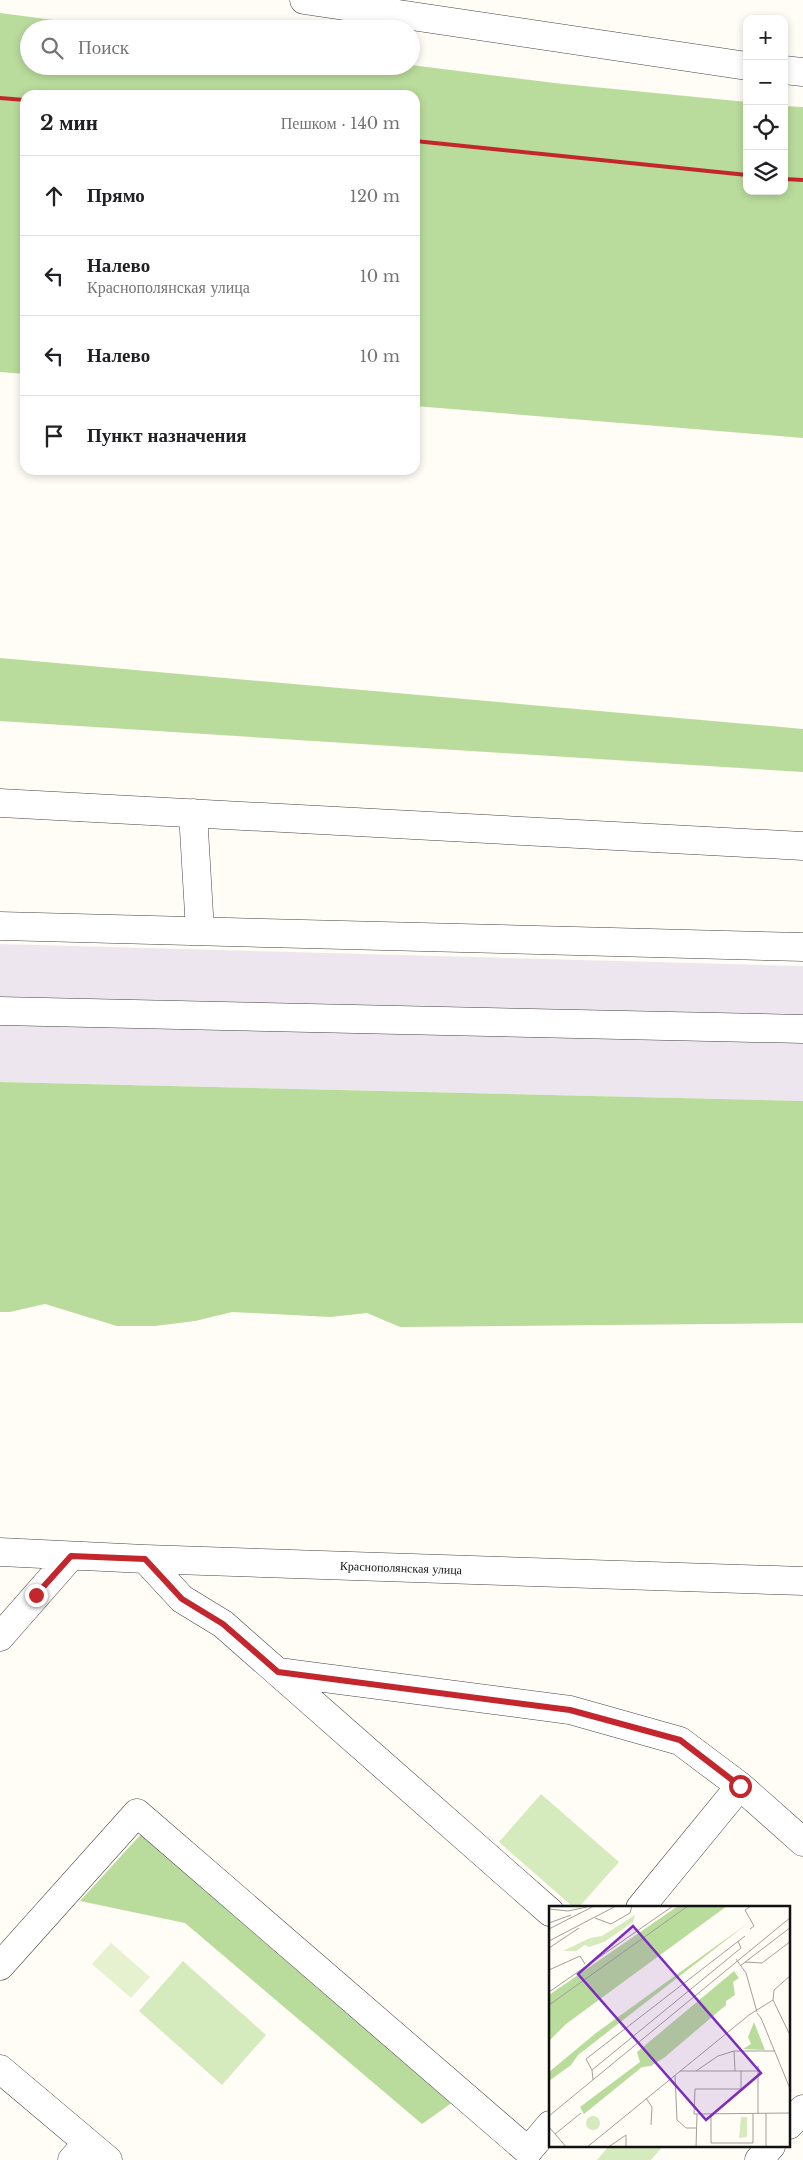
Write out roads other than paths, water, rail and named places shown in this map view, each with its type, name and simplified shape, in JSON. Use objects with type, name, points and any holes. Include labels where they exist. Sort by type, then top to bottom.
[{"type":"street","points":[[304,0],[743,65]]},
{"type":"street","points":[[788,70],[803,72]]},
{"type":"street","points":[[0,803],[803,846]]},
{"type":"street","points":[[193,813],[200,931]]},
{"type":"street","points":[[0,926],[803,947]]},
{"type":"street","points":[[0,1011],[803,1029]]},
{"type":"street","name":"Краснополянская улица","points":[[0,1552],[145,1559],[803,1581]]},
{"type":"street","points":[[0,1637],[71,1556]]},
{"type":"street","points":[[145,1559],[182,1599],[223,1624],[549,1911]]},
{"type":"street","points":[[278,1672],[570,1710],[680,1740],[740,1786],[803,1842]]},
{"type":"street","points":[[642,1906],[740,1786]]},
{"type":"street","points":[[0,1966],[137,1813],[528,2151],[549,2126]]},
{"type":"street","points":[[0,2069],[80,2151],[108,2160]]},
{"type":"street","points":[[759,2160],[769,2148]]},
{"type":"railway","points":[[0,98],[20,100]]},
{"type":"railway","points":[[420,142],[743,175]]},
{"type":"railway","points":[[788,179],[803,180]]}]
